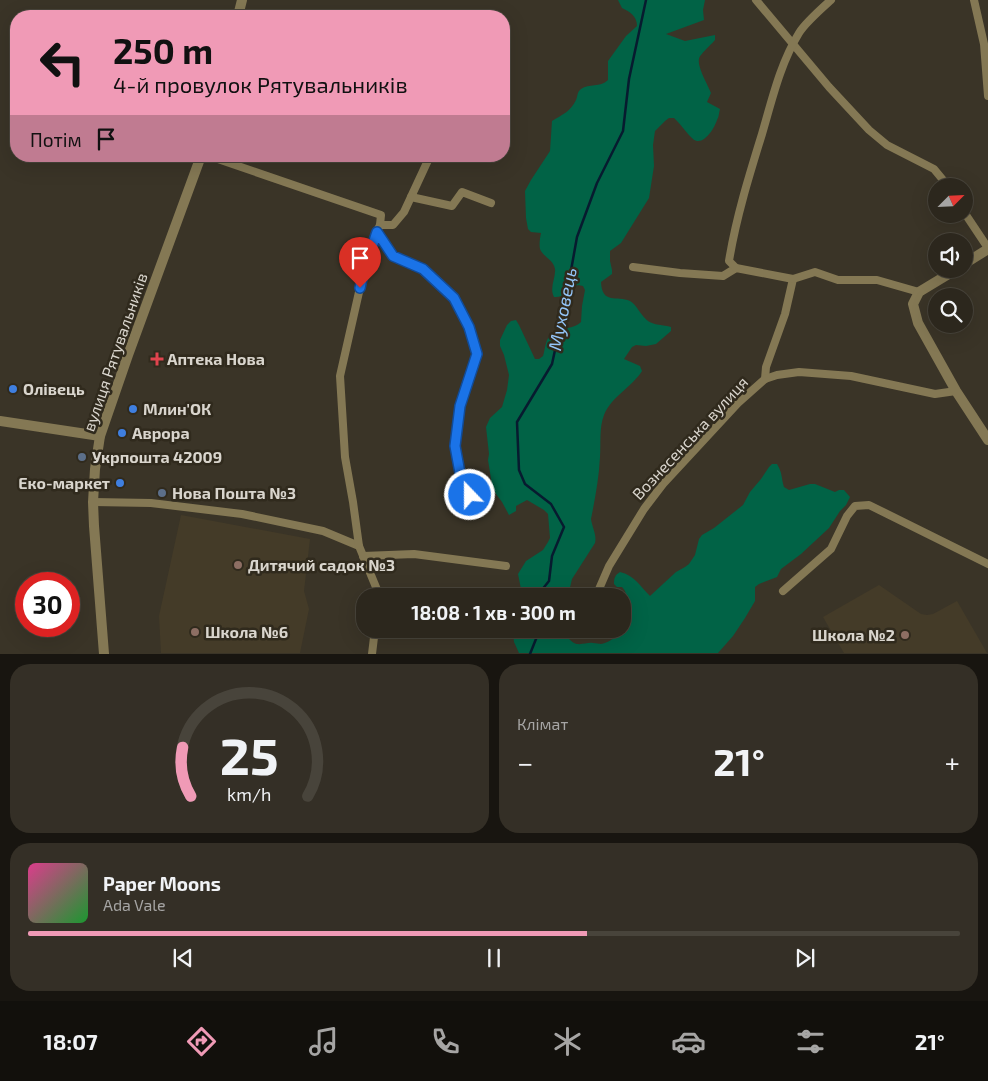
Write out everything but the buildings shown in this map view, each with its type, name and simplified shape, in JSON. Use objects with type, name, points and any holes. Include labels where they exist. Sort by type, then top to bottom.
[{"type":"street","points":[[756,0],[829,87],[869,130],[887,145],[934,169],[941,178]]},
{"type":"street","points":[[830,0],[800,31],[787,56],[746,188],[729,261],[736,268],[792,278],[815,272],[838,280],[877,280],[919,292]]},
{"type":"street","points":[[974,0],[984,44],[988,96]]},
{"type":"street","name":"вулиця Рятувальників","points":[[104,654],[93,502],[100,436],[199,162]]},
{"type":"street","points":[[226,162],[381,215],[379,228],[364,270],[340,376],[345,458],[359,546],[376,588]]},
{"type":"street","points":[[379,228],[393,225],[404,212],[427,162]]},
{"type":"street","points":[[411,198],[452,206],[462,192],[491,203]]},
{"type":"street","points":[[971,223],[988,248],[973,258]]},
{"type":"street","points":[[379,228],[393,256],[423,269],[454,298],[469,327],[477,354],[460,406],[455,446],[460,473],[470,495]]},
{"type":"street","points":[[633,267],[723,276],[736,268]]},
{"type":"street","name":"Вознесенська вулиця","points":[[764,379],[766,367],[785,314],[792,278]]},
{"type":"street","points":[[942,278],[919,292],[913,304],[918,323],[956,391],[988,440]]},
{"type":"street","name":"Вознесенська вулиця","points":[[599,588],[609,566],[644,509],[669,477],[738,403],[764,379],[798,372],[851,376],[935,394],[956,391]]},
{"type":"street","points":[[0,421],[100,436]]},
{"type":"street","points":[[93,502],[151,503],[242,514],[323,532],[359,546]]},
{"type":"street","points":[[783,591],[831,549],[847,516],[855,506],[869,505],[988,564]]},
{"type":"street","points":[[363,556],[414,554],[506,566]]},
{"type":"street","points":[[372,654],[374,638]]},
{"type":"shaded area","name":"Дитячий садок №3","points":[[181,515],[310,539],[304,591],[309,609],[300,653],[161,653],[159,616]]},
{"type":"shaded area","name":"Школа №2","points":[[879,585],[921,614],[933,614],[957,601],[987,653],[844,653],[823,617]]},
{"type":"green space","points":[[618,0],[705,0],[704,20],[666,34],[685,41],[715,35],[715,40],[701,55],[699,62],[711,93],[707,102],[720,109],[713,128],[708,136],[701,141],[693,139],[674,118],[669,118],[655,131],[653,145],[654,166],[649,198],[621,243],[610,251],[612,274],[601,282],[604,294],[607,297],[630,301],[648,321],[671,327],[671,331],[656,344],[632,347],[624,359],[640,366],[642,371],[612,402],[602,420],[598,481],[591,519],[595,543],[572,579],[570,588],[521,588],[518,574],[526,561],[543,550],[550,538],[548,514],[527,500],[516,506],[516,511],[509,515],[492,485],[486,427],[490,418],[502,407],[509,375],[500,340],[507,325],[511,321],[516,320],[535,359],[539,359],[543,356],[547,341],[552,334],[556,331],[573,327],[581,322],[585,290],[583,286],[578,285],[564,295],[554,297],[552,290],[555,269],[540,249],[541,233],[531,232],[528,229],[525,191],[550,151],[552,121],[572,107],[581,89],[587,86],[602,84],[608,80],[608,61],[626,36],[637,26],[634,17],[622,8]]},
{"type":"green space","points":[[772,464],[777,464],[784,487],[789,490],[815,484],[835,492],[844,490],[850,497],[829,528],[801,554],[781,569],[777,577],[755,587],[755,601],[733,636],[718,653],[519,653],[514,638],[568,638],[579,644],[601,644],[614,638],[631,638],[631,588],[617,587],[614,584],[617,574],[620,572],[629,576],[650,596],[676,572],[689,564],[695,555],[699,539],[702,535],[743,505],[750,492]]},
{"type":"waterway","name":"Муховець","points":[[543,588],[549,581],[552,556],[564,527],[551,504],[525,484],[519,470],[517,422],[552,364],[577,237],[597,183],[623,131],[629,79],[646,0]]},
{"type":"waterway","name":"Муховець","points":[[530,654],[536,638]]},
{"type":"place","name":"Аптека Нова","points":[[157,359]]},
{"type":"place","name":"Олівець","points":[[13,389]]},
{"type":"place","name":"Млин'ОК","points":[[133,409]]},
{"type":"place","name":"Аврора","points":[[122,433]]},
{"type":"place","name":"Укрпошта 42009","points":[[82,457]]},
{"type":"place","name":"Еко-маркет","points":[[120,483]]},
{"type":"place","name":"Нова Пошта №3","points":[[162,493]]},
{"type":"place","name":"Дитячий садок №3","points":[[238,565]]},
{"type":"place","name":"Школа №6","points":[[195,632]]},
{"type":"place","name":"Школа №2","points":[[905,635]]},
{"type":"route","points":[[360,288],[377,232],[393,256],[423,269],[454,298],[469,327],[477,354],[460,406],[455,446],[460,473],[470,495]]}]
